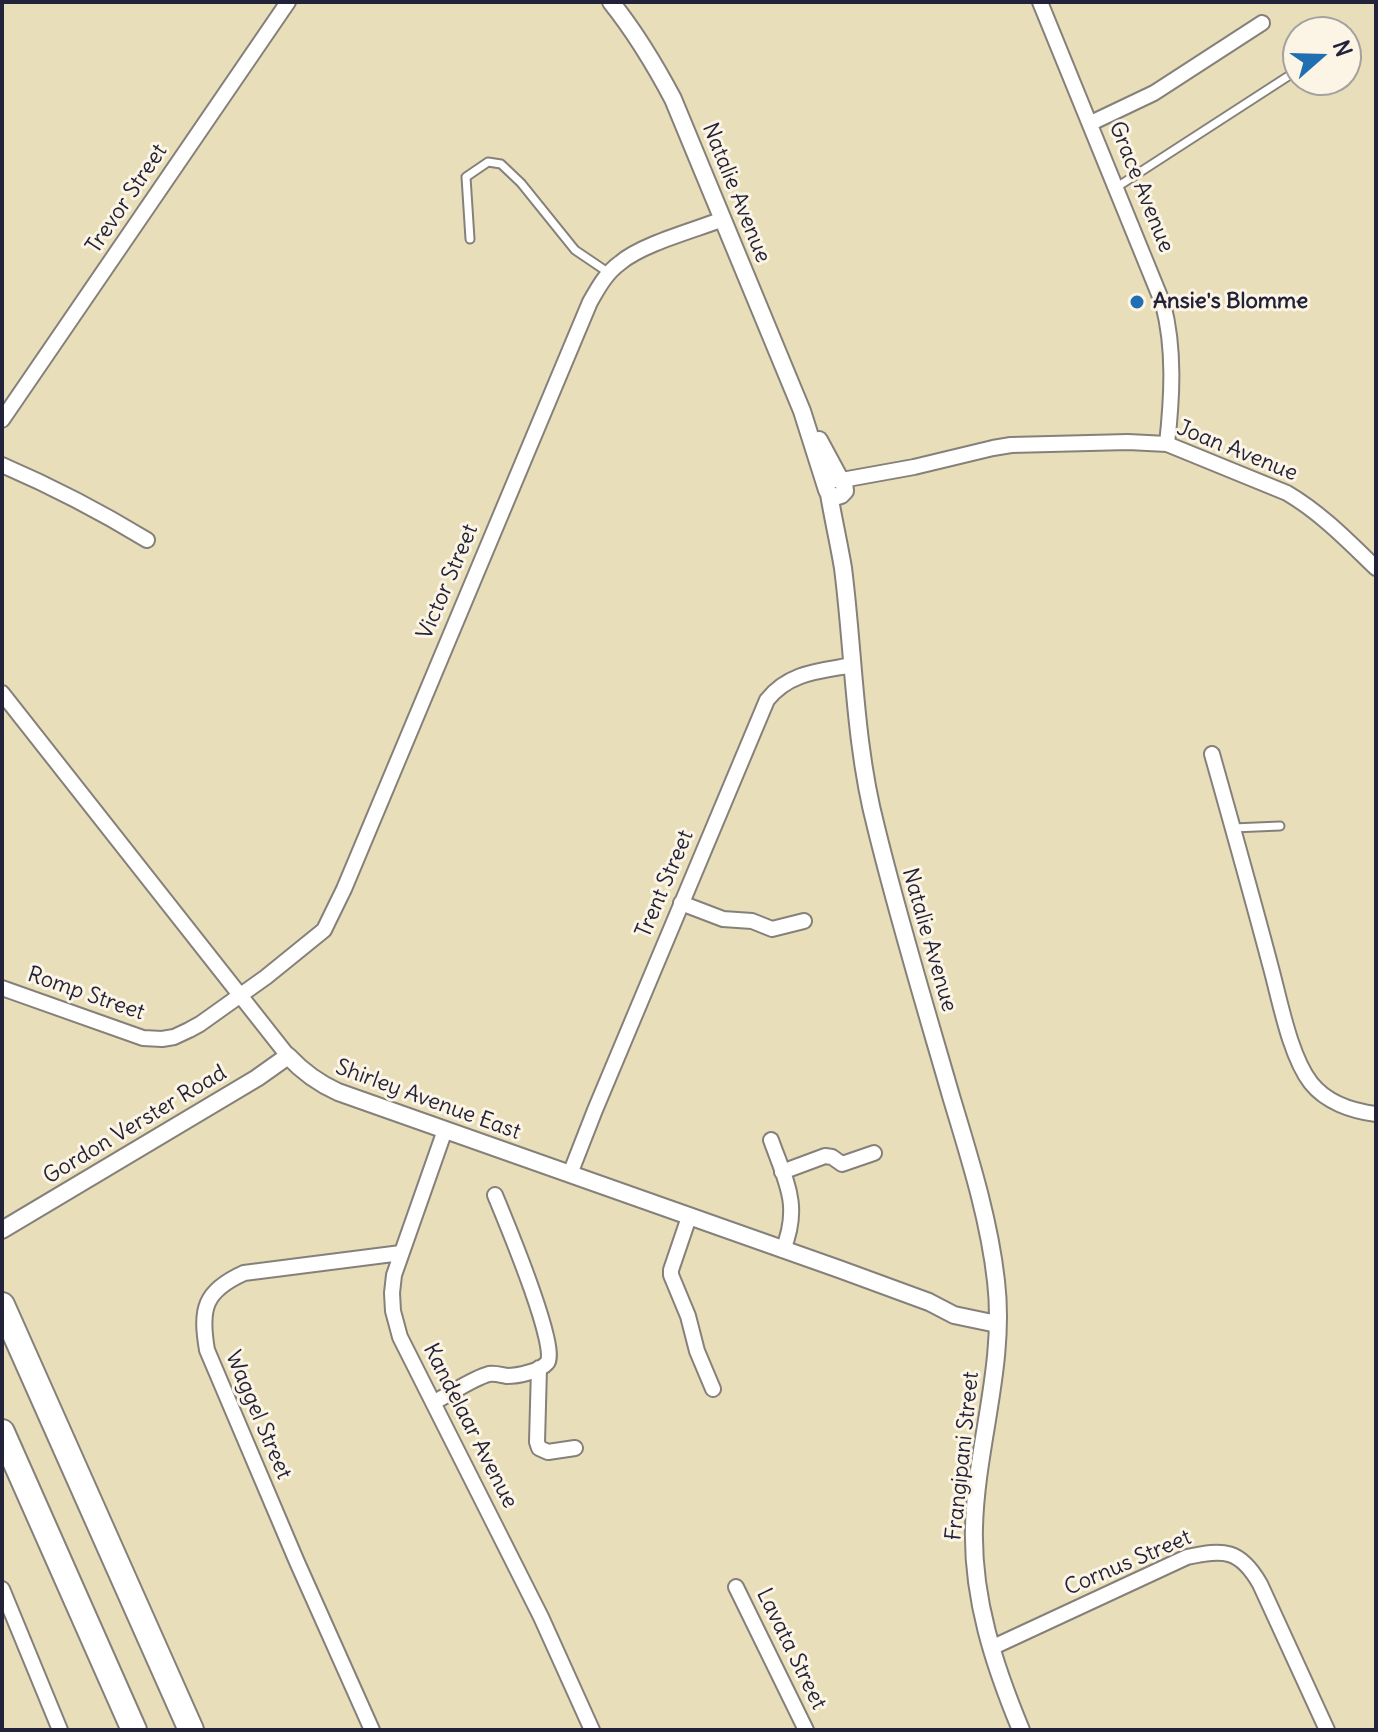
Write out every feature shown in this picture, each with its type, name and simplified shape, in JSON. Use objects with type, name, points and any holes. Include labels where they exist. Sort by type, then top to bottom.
[{"type":"highway","points":[[2,1305],[191,1730]]},
{"type":"highway","points":[[2,1432],[134,1730]]},
{"type":"street","name":"Trevor Street","points":[[2,420],[288,2]]},
{"type":"street","name":"Natalie Avenue","points":[[611,2],[659,72],[692,143],[802,411],[838,487],[842,563],[866,782],[895,901],[971,1165],[993,1260],[997,1324]]},
{"type":"street","name":"Grace Avenue","points":[[1040,2],[1159,289],[1168,320],[1171,410],[1167,444]]},
{"type":"street","points":[[1091,123],[1154,93],[1262,23]]},
{"type":"street","name":"Victor Street","points":[[240,995],[324,930],[330,919],[594,293],[609,273],[632,255],[723,219]]},
{"type":"street","name":"Joan Avenue","points":[[838,487],[1011,445],[1167,444],[1287,493],[1322,517],[1376,568]]},
{"type":"street","points":[[2,465],[102,513],[147,540]]},
{"type":"street","name":"Trent Street","points":[[570,1174],[767,700],[778,688],[802,674],[853,665]]},
{"type":"street","name":"Shirley Avenue East","points":[[2,693],[303,1072],[328,1087],[929,1302],[954,1315],[997,1324]]},
{"type":"street","points":[[1212,754],[1301,1068],[1312,1085],[1326,1097],[1346,1107],[1376,1114]]},
{"type":"street","points":[[681,903],[723,919],[752,921],[772,929],[804,921]]},
{"type":"street","name":"Romp Street","points":[[2,988],[143,1038],[162,1039],[174,1037],[200,1024],[240,995]]},
{"type":"street","name":"Gordon Verster Road","points":[[2,1230],[257,1078],[288,1056]]},
{"type":"street","name":"Kandelaar Avenue","points":[[445,1130],[392,1284],[393,1311],[400,1337],[541,1617],[592,1730]]},
{"type":"street","points":[[771,1140],[792,1203],[790,1229],[783,1250]]},
{"type":"street","points":[[782,1172],[825,1156],[842,1164],[874,1153]]},
{"type":"street","points":[[434,1402],[488,1374],[515,1375],[539,1368],[551,1358],[547,1335],[518,1248],[495,1195]]},
{"type":"street","points":[[689,1217],[671,1275],[713,1389]]},
{"type":"street","name":"Waggel Street","points":[[372,1730],[207,1350],[203,1327],[204,1315],[214,1292],[230,1279],[244,1273],[401,1253]]},
{"type":"street","name":"Frangipani Street","points":[[997,1324],[996,1367],[974,1527],[975,1566],[991,1648],[1021,1730]]},
{"type":"street","points":[[539,1368],[539,1448],[548,1452],[575,1448]]},
{"type":"street","name":"Cornus Street","points":[[991,1648],[1187,1557],[1216,1551],[1228,1553],[1240,1558],[1260,1584],[1327,1730]]},
{"type":"street","name":"Lavata Street","points":[[736,1587],[806,1730]]},
{"type":"street","points":[[2,1589],[60,1730]]},
{"type":"lane","points":[[1117,187],[1282,80]]},
{"type":"lane","points":[[470,239],[466,177],[488,162],[501,164],[521,183],[575,250],[609,273]]},
{"type":"lane","points":[[1233,828],[1280,826]]},
{"type":"place","name":"Ansie's Blomme","points":[[1137,302]]}]
